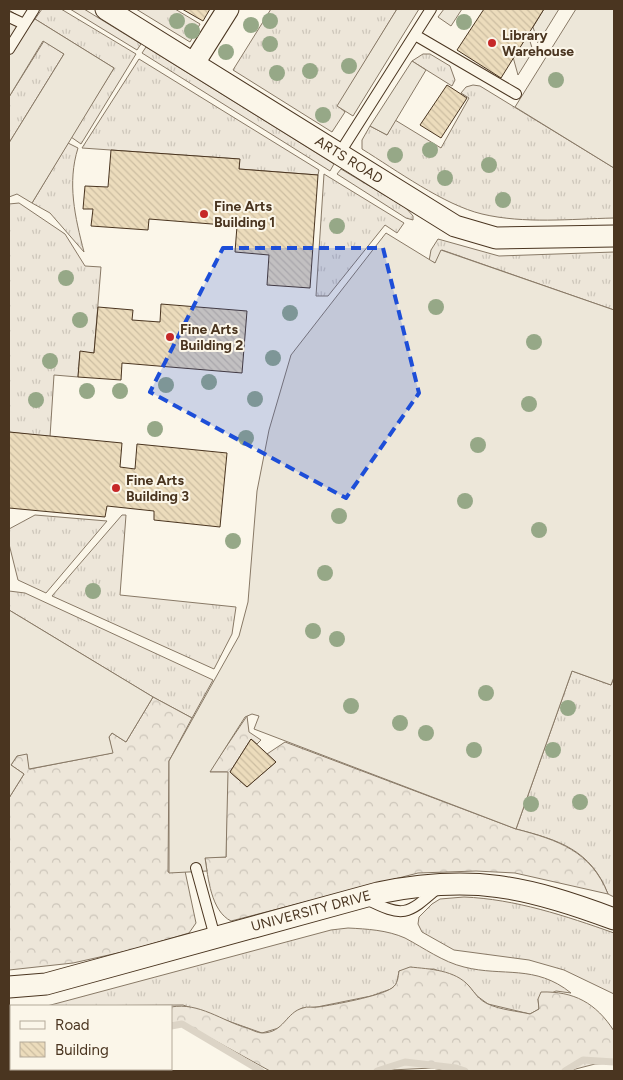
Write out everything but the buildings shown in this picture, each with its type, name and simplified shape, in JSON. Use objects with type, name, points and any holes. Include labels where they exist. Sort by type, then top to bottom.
[{"type":"street","name":"ARTS ROAD","points":[[106,9],[433,214],[474,233],[496,238],[614,236]]},
{"type":"street","points":[[194,63],[228,9]]},
{"type":"street","name":"UNIVERSITY DRIVE","points":[[9,987],[46,984],[363,898],[418,885],[498,885],[532,891],[614,919]]},
{"type":"lane","points":[[9,49],[34,9]]},
{"type":"lane","points":[[340,154],[431,9]]},
{"type":"lane","points":[[9,17],[24,24]]},
{"type":"lane","points":[[416,35],[516,94]]},
{"type":"lane","points":[[196,868],[215,938]]},
{"type":"highlighted area","points":[[223,248],[383,248],[419,393],[346,498],[150,392]]},
{"type":"green space","points":[[42,9],[61,9],[136,54],[81,144],[71,137],[114,68],[35,19]]},
{"type":"green space","points":[[70,9],[84,9],[141,44],[137,50]]},
{"type":"green space","points":[[136,9],[175,9],[200,24],[190,42]]},
{"type":"green space","points":[[271,9],[397,9],[338,106],[345,112],[332,132],[233,70]]},
{"type":"green space","points":[[44,41],[64,54],[9,143],[9,97]]},
{"type":"green space","points":[[146,47],[334,164],[330,171],[142,53]]},
{"type":"green space","points":[[423,54],[430,54],[450,66],[455,80],[452,86],[412,61]]},
{"type":"green space","points":[[139,59],[319,170],[318,175],[239,169],[239,159],[82,148]]},
{"type":"green space","points":[[480,86],[614,168],[614,218],[531,220],[482,214],[436,195],[362,149],[362,140],[370,126],[387,135],[395,120],[441,148],[469,98],[461,93],[466,87]]},
{"type":"green space","points":[[68,143],[78,148],[73,174],[73,187],[75,213],[84,252],[50,213],[32,203]]},
{"type":"green space","points":[[341,169],[406,208],[413,216],[413,220],[406,218],[337,174]]},
{"type":"green space","points":[[324,174],[404,223],[397,233],[385,225],[328,296],[316,296]]},
{"type":"green space","points":[[19,203],[65,234],[85,266],[101,267],[94,353],[80,352],[78,377],[54,375],[50,437],[9,432],[9,204]]},
{"type":"green space","points":[[438,239],[499,256],[614,252],[614,310],[442,250],[436,263],[429,261],[431,250]]},
{"type":"green space","points":[[35,515],[107,521],[46,593],[18,580],[9,544],[9,529]]},
{"type":"green space","points":[[122,515],[126,515],[120,595],[236,607],[232,634],[214,669],[52,596]]},
{"type":"green space","points":[[9,591],[25,593],[213,680],[192,718],[153,697],[9,610]]},
{"type":"green space","points":[[572,671],[611,685],[614,677],[614,897],[608,894],[601,879],[592,867],[572,849],[546,838],[516,829]]},
{"type":"green space","points":[[153,697],[192,718],[169,761],[168,872],[185,871],[196,923],[189,933],[131,950],[73,963],[9,970],[9,798],[24,774],[11,765],[17,756],[27,753],[30,769],[112,753],[109,737],[112,733],[126,742]]},
{"type":"green space","points":[[247,716],[249,732],[261,740],[257,744],[251,739],[230,772],[247,787],[276,762],[267,754],[285,742],[516,829],[559,843],[582,857],[592,867],[601,879],[608,894],[515,873],[476,871],[418,873],[231,921],[224,916],[215,902],[209,884],[205,857],[226,857],[227,772],[209,772]]},
{"type":"green space","points":[[483,898],[521,905],[614,933],[614,994],[564,970],[529,960],[454,950],[422,932],[418,924],[419,917],[432,904],[440,899]]},
{"type":"green space","points":[[348,928],[370,929],[391,933],[405,938],[456,965],[478,970],[519,973],[545,978],[571,993],[556,991],[538,999],[539,1009],[530,1014],[488,1004],[477,996],[467,984],[434,969],[399,971],[397,983],[391,989],[371,996],[317,1007],[302,1008],[290,1016],[282,1027],[262,1033],[183,1005],[51,1005],[331,930]]},
{"type":"green space","points":[[410,967],[449,973],[463,981],[485,1002],[493,1006],[530,1014],[539,1009],[538,999],[541,992],[553,992],[574,997],[592,1006],[614,1031],[614,1063],[595,1064],[568,1071],[448,1071],[432,1068],[370,1071],[270,1071],[183,1023],[172,1023],[172,1007],[181,1006],[210,1013],[262,1033],[269,1032],[275,1030],[297,1010],[305,1007],[345,1002],[386,991],[395,984],[399,971]]},
{"type":"green space","points":[[9,1022],[10,1070],[142,1070],[141,1071],[9,1071]]},
{"type":"shaded area","points":[[397,9],[419,9],[353,116],[337,106]]},
{"type":"shaded area","points":[[444,9],[462,9],[451,26],[438,17]]},
{"type":"shaded area","points":[[544,9],[559,9],[538,43],[533,27]]},
{"type":"shaded area","points":[[576,9],[614,9],[614,168],[515,107]]},
{"type":"shaded area","points":[[9,10],[31,24],[35,19],[114,68],[32,203],[17,194],[9,197],[9,143],[64,54],[43,41],[9,97]]},
{"type":"shaded area","points":[[528,35],[533,51],[518,75],[513,57]]},
{"type":"shaded area","points":[[412,61],[426,70],[387,135],[370,126]]},
{"type":"shaded area","points":[[386,233],[435,263],[441,250],[614,310],[614,677],[611,685],[572,671],[516,829],[254,729],[259,716],[252,714],[245,717],[210,772],[228,772],[226,857],[205,858],[207,871],[169,873],[169,761],[239,636],[248,602],[257,491],[269,430],[291,355]]},
{"type":"shaded area","points":[[9,610],[153,697],[126,742],[112,733],[109,737],[113,753],[29,769],[27,754],[17,756],[11,765],[24,774],[9,798]]},
{"type":"waterway","points":[[172,1026],[182,1024],[261,1071]]},
{"type":"waterway","points":[[565,1071],[583,1060],[614,1062]]},
{"type":"waterway","points":[[377,1071],[405,1062],[456,1068],[465,1071]]},
{"type":"place","name":"Library Warehouse","points":[[492,43]]},
{"type":"place","name":"Fine Arts Building 1","points":[[204,214]]},
{"type":"place","name":"Fine Arts Building 2","points":[[170,337]]},
{"type":"place","name":"Fine Arts Building 3","points":[[116,488]]}]
